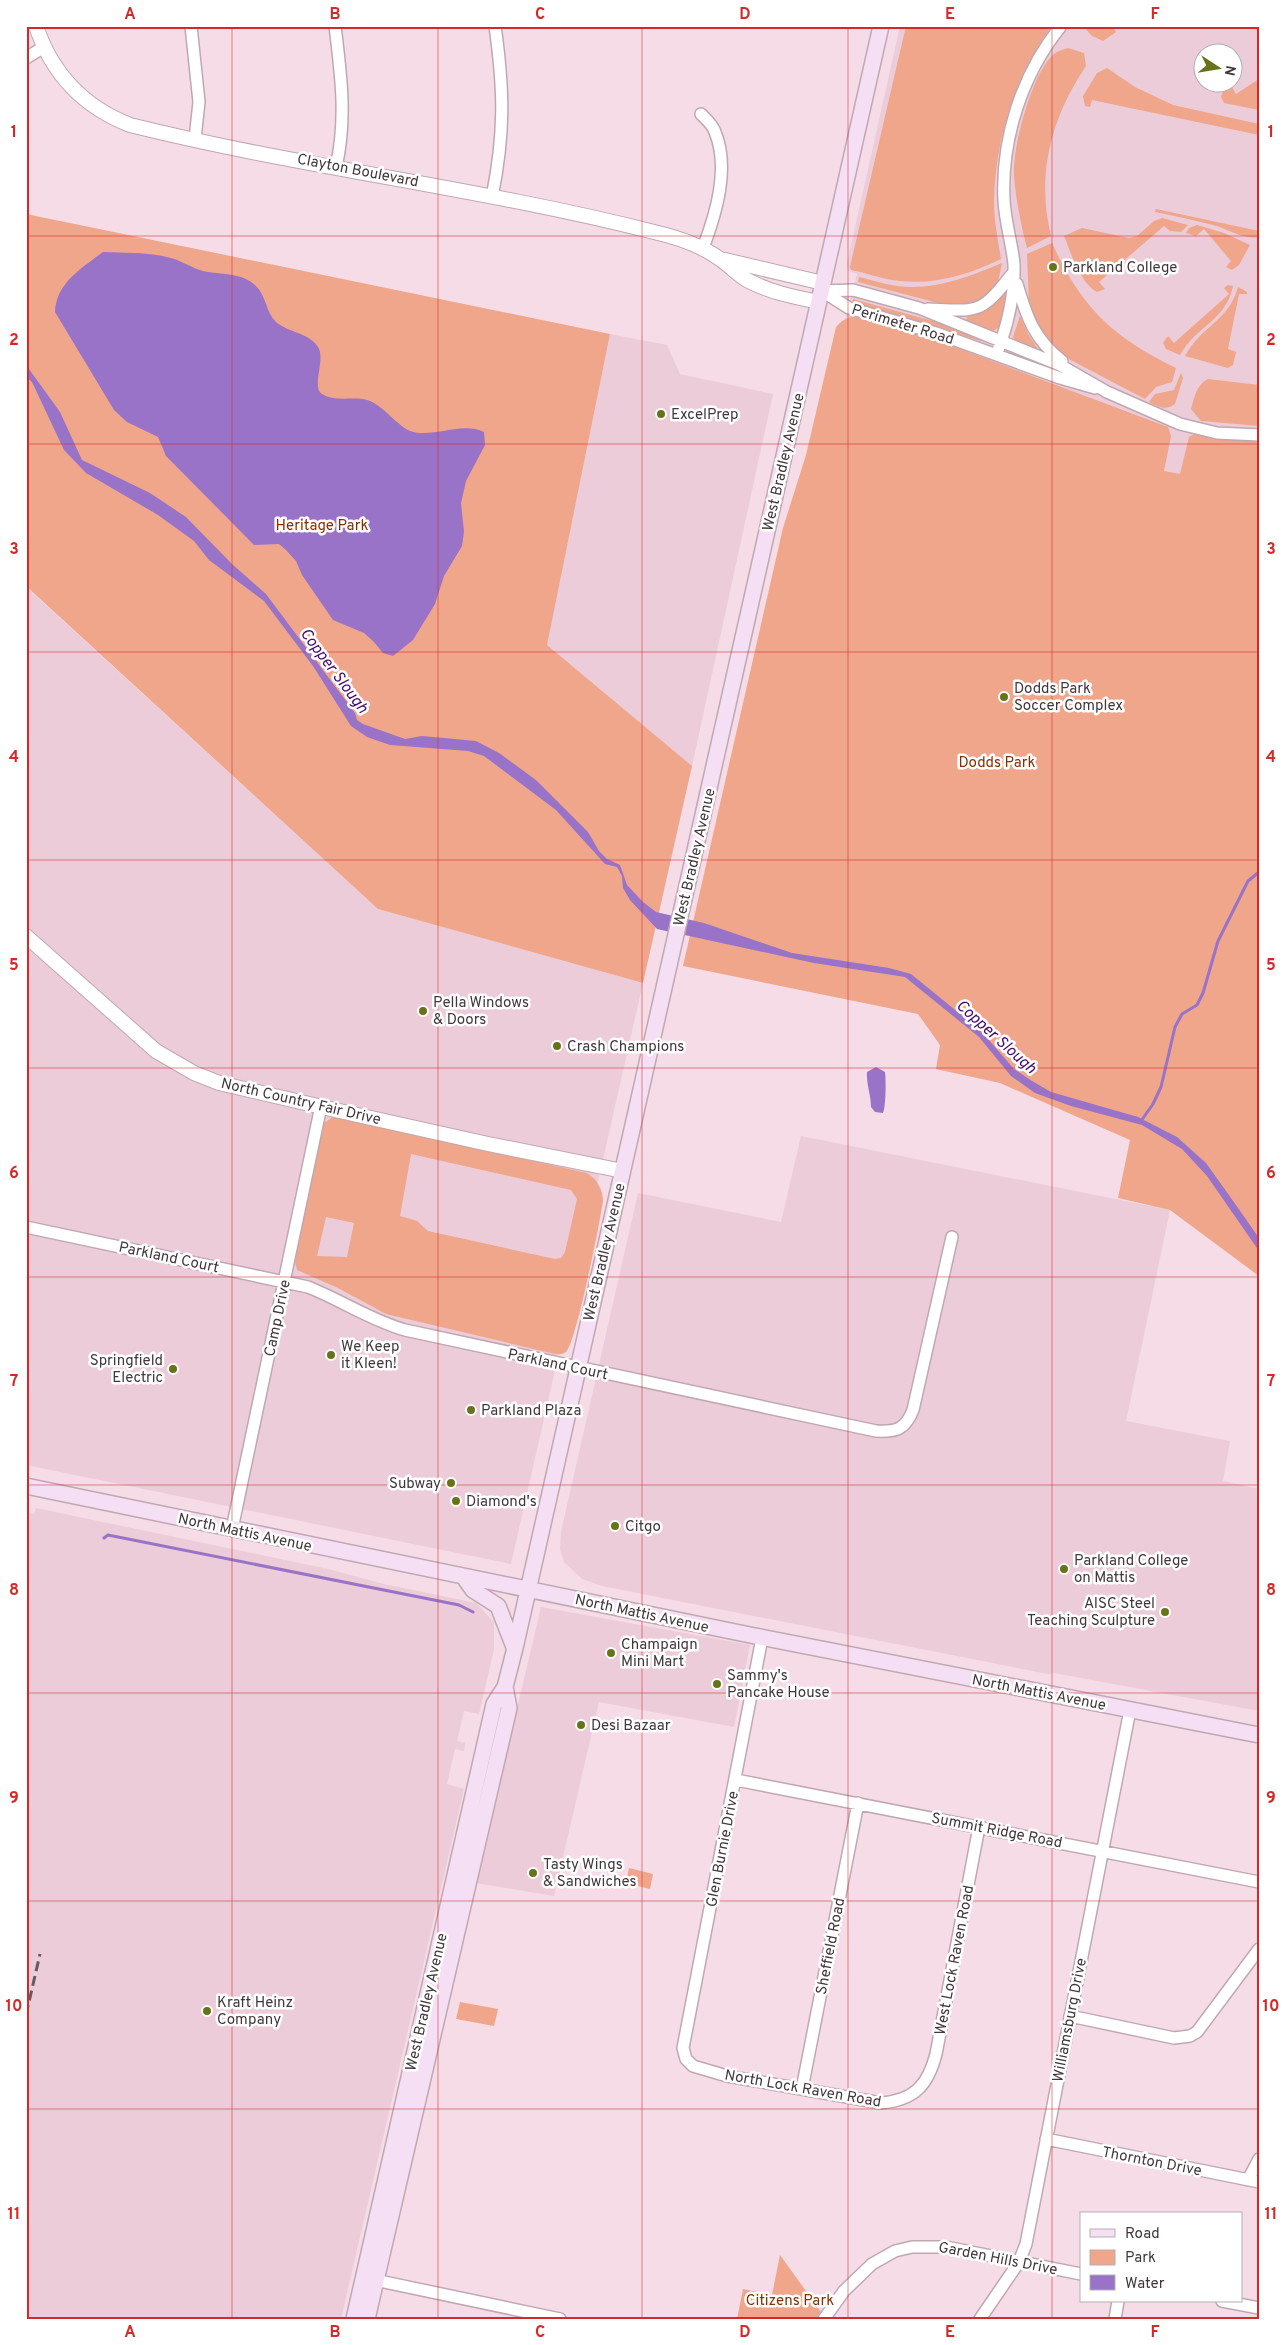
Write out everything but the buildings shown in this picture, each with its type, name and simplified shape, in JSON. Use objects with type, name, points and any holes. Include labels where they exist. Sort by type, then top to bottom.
[{"type":"main road","name":"West Bradley Avenue","points":[[366,2319],[369,2279],[494,1704],[505,1687],[515,1648],[881,26]]},
{"type":"main road","name":"North Mattis Avenue","points":[[26,1486],[762,1638],[1259,1734]]},
{"type":"main road","points":[[463,1576],[473,1590],[498,1606],[515,1648]]},
{"type":"main road","name":"West Bradley Avenue","points":[[354,2319],[369,2279]]},
{"type":"street","name":"Clayton Boulevard","points":[[36,26],[51,62],[70,86],[100,111],[130,125],[492,197],[654,232],[703,248],[720,258],[745,279],[769,290],[821,292]]},
{"type":"street","points":[[190,26],[199,102],[195,139]]},
{"type":"street","points":[[335,26],[344,97],[344,120],[336,167]]},
{"type":"street","points":[[492,197],[499,162],[504,113],[501,65],[495,26]]},
{"type":"street","points":[[1061,26],[1040,55],[1017,109],[1005,157],[1004,199],[1014,274],[1029,322],[1046,348],[1082,376]]},
{"type":"street","points":[[26,58],[44,47]]},
{"type":"street","points":[[702,114],[715,131],[720,149],[721,171],[711,226],[703,248]]},
{"type":"street","name":"Clayton Boulevard","points":[[720,258],[821,292]]},
{"type":"street","points":[[919,308],[972,310],[995,297],[1014,274]]},
{"type":"street","points":[[997,354],[1013,300],[1014,274]]},
{"type":"street","name":"Perimeter Road","points":[[821,292],[853,290],[919,308],[1002,340],[1082,376],[1106,392]]},
{"type":"street","name":"Perimeter Road","points":[[821,292],[849,308],[936,333],[997,354],[1060,378],[1106,392],[1164,418],[1199,430],[1236,435],[1259,435]]},
{"type":"street","name":"North Country Fair Drive","points":[[26,936],[121,1022],[172,1062],[219,1082],[488,1144],[622,1171]]},
{"type":"street","name":"Camp Drive","points":[[232,1529],[321,1106]]},
{"type":"street","name":"Parkland Court","points":[[26,1227],[284,1281],[331,1296],[368,1317],[390,1326],[578,1369],[876,1431],[899,1430],[908,1421],[913,1410],[952,1237]]},
{"type":"street","name":"Glen Burnie Drive","points":[[686,2059],[683,2048],[762,1638]]},
{"type":"street","name":"Williamsburg Drive","points":[[980,2319],[1019,2262],[1026,2244],[1130,1710]]},
{"type":"street","name":"Summit Ridge Road","points":[[736,1780],[1259,1882]]},
{"type":"street","name":"Sheffield Road","points":[[802,2089],[858,1803]]},
{"type":"street","name":"West Lock Raven Road","points":[[919,2089],[927,2079],[936,2054],[979,1827]]},
{"type":"street","points":[[1070,2016],[1174,2038],[1190,2036],[1197,2032],[1259,1949]]},
{"type":"street","name":"North Lock Raven Road","points":[[686,2059],[694,2066],[727,2076],[881,2103],[903,2099],[919,2089]]},
{"type":"street","name":"Thornton Drive","points":[[1046,2140],[1253,2181]]},
{"type":"street","points":[[1253,2181],[1259,2159]]},
{"type":"street","name":"Garden Hills Drive","points":[[824,2319],[861,2273],[872,2264],[895,2252],[920,2246],[946,2247],[1080,2274]]},
{"type":"street","points":[[369,2279],[560,2319]]},
{"type":"street","points":[[1115,2319],[1118,2302]]},
{"type":"street","points":[[1227,2302],[1259,2308]]},
{"type":"shaded area","name":"Parkland College","points":[[900,26],[1259,26],[1259,504],[821,413],[857,274],[848,271],[847,263]]},
{"type":"shaded area","points":[[610,334],[667,345],[680,374],[773,394],[692,766],[546,645]]},
{"type":"shaded area","points":[[26,587],[378,909],[643,983],[511,1564],[26,1465]]},
{"type":"shaded area","points":[[801,1136],[1170,1210],[1126,1421],[1230,1441],[1223,1481],[1259,1489],[1259,1711],[1054,1673],[1048,1674],[602,1586],[582,1579],[564,1562],[560,1549],[561,1532],[638,1193],[781,1222]]},
{"type":"shaded area","name":"Kraft Heinz Company","points":[[36,1508],[328,1569],[384,1584],[476,1603],[494,1622],[494,1649],[479,1714],[464,1711],[457,1741],[465,1743],[464,1751],[455,1749],[447,1784],[464,1789],[341,2319],[26,2319],[26,1512],[34,1514]]},
{"type":"shaded area","points":[[541,1607],[750,1645],[734,1727],[599,1702],[554,1896],[476,1883]]},
{"type":"green space","points":[[906,26],[1052,26],[1027,65],[1003,132],[998,155],[994,202],[995,223],[1001,259],[965,274],[940,280],[900,281],[851,270],[850,267]]},
{"type":"green space","points":[[1083,26],[1112,26],[1116,32],[1103,41],[1092,36]]},
{"type":"green space","points":[[1068,48],[1084,53],[1086,66],[1064,106],[1050,148],[1046,169],[1045,191],[1051,236],[1027,248],[1014,176],[1016,148],[1025,111],[1038,77],[1054,54]]},
{"type":"green space","points":[[1107,68],[1135,87],[1173,105],[1259,124],[1259,135],[1092,100],[1090,107],[1085,106],[1083,96],[1097,73]]},
{"type":"green space","points":[[1259,79],[1259,110],[1224,103],[1221,97],[1223,92],[1235,92],[1236,94],[1242,92],[1242,90]]},
{"type":"green space","points":[[1156,209],[1259,231],[1259,237],[1241,236],[1213,225],[1155,212]]},
{"type":"green space","name":"Heritage Park","points":[[26,214],[610,334],[547,645],[692,766],[643,983],[378,909],[26,586]]},
{"type":"green space","points":[[1162,218],[1188,225],[1181,232],[1170,231],[1164,226],[1099,282],[1105,289],[1097,292],[1091,288],[1081,275],[1064,236],[1082,228],[1129,238],[1137,236],[1154,221]]},
{"type":"green space","points":[[1197,225],[1224,233],[1250,245],[1239,265],[1232,270],[1226,267],[1231,261],[1204,229],[1196,236],[1186,233],[1189,228]]},
{"type":"green space","points":[[1052,243],[1063,265],[1087,303],[1116,332],[1153,356],[1176,368],[1172,382],[1156,387],[1145,399],[1063,356],[1046,343],[1035,324],[1029,304],[1027,254]]},
{"type":"green space","points":[[1002,263],[998,282],[993,291],[974,304],[953,307],[858,282],[859,277],[897,286],[938,285],[964,278]]},
{"type":"green space","points":[[1228,285],[1233,286],[1224,307],[1218,315],[1194,336],[1180,355],[1166,349],[1163,343],[1168,336],[1174,343],[1229,294],[1224,288]]},
{"type":"green space","points":[[1006,287],[1008,288],[1005,313],[998,328],[993,331],[966,322],[967,316],[990,306]]},
{"type":"green space","points":[[1238,287],[1247,292],[1247,294],[1239,294],[1228,349],[1236,352],[1233,365],[1228,368],[1185,356],[1199,337],[1228,308]]},
{"type":"green space","points":[[853,299],[951,326],[988,341],[981,341],[852,303]]},
{"type":"green space","name":"Dodds Park","points":[[852,316],[920,334],[1168,427],[1171,436],[1164,471],[1180,474],[1189,437],[1194,434],[1259,439],[1259,1276],[1170,1210],[1118,1198],[1130,1140],[1000,1083],[936,1069],[940,1045],[918,1014],[683,966],[783,528],[806,455],[836,327],[842,321]]},
{"type":"green space","points":[[1020,316],[1028,334],[1040,352],[1016,342],[1013,337]]},
{"type":"green space","points":[[1181,373],[1183,378],[1175,404],[1165,408],[1149,402],[1155,394],[1174,390]]},
{"type":"green space","points":[[1208,379],[1259,385],[1259,426],[1201,421],[1191,409],[1198,388]]},
{"type":"green space","points":[[334,1116],[587,1173],[594,1178],[601,1189],[603,1201],[593,1256],[576,1328],[566,1352],[555,1354],[386,1314],[338,1288],[297,1270],[295,1262],[324,1123]],"holes":[[[411,1154],[571,1190],[577,1199],[565,1252],[561,1258],[555,1259],[428,1231],[417,1221],[400,1216]],[[326,1217],[354,1223],[347,1257],[317,1256]]]},
{"type":"green space","points":[[629,1868],[653,1874],[650,1889],[626,1883]]},
{"type":"green space","points":[[460,2002],[498,2009],[494,2026],[456,2019]]},
{"type":"green space","name":"Citizens Park","points":[[780,2255],[821,2312],[816,2319],[737,2319],[743,2289],[772,2295]]},
{"type":"water","points":[[103,252],[163,256],[203,271],[244,278],[259,290],[270,314],[276,322],[281,326],[304,335],[318,347],[320,358],[318,385],[322,394],[333,398],[364,399],[370,401],[410,431],[428,433],[466,428],[484,432],[485,445],[466,481],[461,503],[464,532],[462,546],[444,576],[435,604],[413,640],[393,656],[383,653],[364,633],[333,620],[302,575],[296,561],[286,550],[279,544],[254,545],[166,456],[158,437],[127,422],[114,410],[55,312],[56,302],[65,284],[79,270]]},
{"type":"water","points":[[26,365],[60,412],[82,460],[150,493],[186,517],[232,564],[266,594],[355,713],[357,720],[363,724],[405,739],[422,736],[476,741],[499,753],[536,780],[588,832],[599,851],[607,859],[620,865],[627,885],[643,902],[656,912],[704,923],[792,953],[889,968],[911,974],[981,1031],[1014,1069],[1032,1081],[1051,1092],[1138,1117],[1177,1137],[1206,1163],[1259,1238],[1259,1251],[1207,1176],[1182,1149],[1142,1125],[1071,1106],[1035,1093],[1011,1076],[979,1037],[905,977],[814,963],[657,929],[630,900],[623,888],[622,876],[617,867],[605,864],[556,810],[484,756],[468,751],[390,745],[367,737],[351,726],[313,666],[264,601],[209,560],[194,541],[158,515],[86,473],[64,450],[32,382],[26,377]]},
{"type":"water","points":[[876,1067],[885,1072],[886,1086],[883,1113],[875,1112],[871,1107],[867,1072]]},
{"type":"waterway","points":[[1141,1121],[1153,1104],[1161,1087],[1175,1027],[1182,1014],[1197,1005],[1203,993],[1218,941],[1248,881],[1259,872]]},
{"type":"waterway","points":[[104,1538],[108,1535],[459,1605],[473,1612]]},
{"type":"railway","points":[[26,2015],[40,1954]]},
{"type":"place","name":"Parkland College","points":[[1053,267]]},
{"type":"place","name":"ExcelPrep","points":[[661,414]]},
{"type":"place","name":"Dodds Park Soccer Complex","points":[[1004,697]]},
{"type":"place","name":"Pella Windows & Doors","points":[[423,1011]]},
{"type":"place","name":"Crash Champions","points":[[557,1046]]},
{"type":"place","name":"We Keep it Kleen!","points":[[331,1355]]},
{"type":"place","name":"Springfield Electric","points":[[173,1369]]},
{"type":"place","name":"Parkland Plaza","points":[[471,1410]]},
{"type":"place","name":"Subway","points":[[451,1483]]},
{"type":"place","name":"Diamond's","points":[[456,1501]]},
{"type":"place","name":"Citgo","points":[[615,1526]]},
{"type":"place","name":"Parkland College on Mattis","points":[[1064,1569]]},
{"type":"place","name":"AISC Steel Teaching Sculpture","points":[[1165,1612]]},
{"type":"place","name":"Champaign Mini Mart","points":[[611,1653]]},
{"type":"place","name":"Sammy's Pancake House","points":[[717,1684]]},
{"type":"place","name":"Desi Bazaar","points":[[581,1725]]},
{"type":"place","name":"Tasty Wings & Sandwiches","points":[[533,1873]]},
{"type":"place","name":"Kraft Heinz Company","points":[[207,2011]]},
{"type":"water label","name":"Copper Slough","points":[[335,670]]},
{"type":"water label","name":"Copper Slough","points":[[997,1036]]}]
